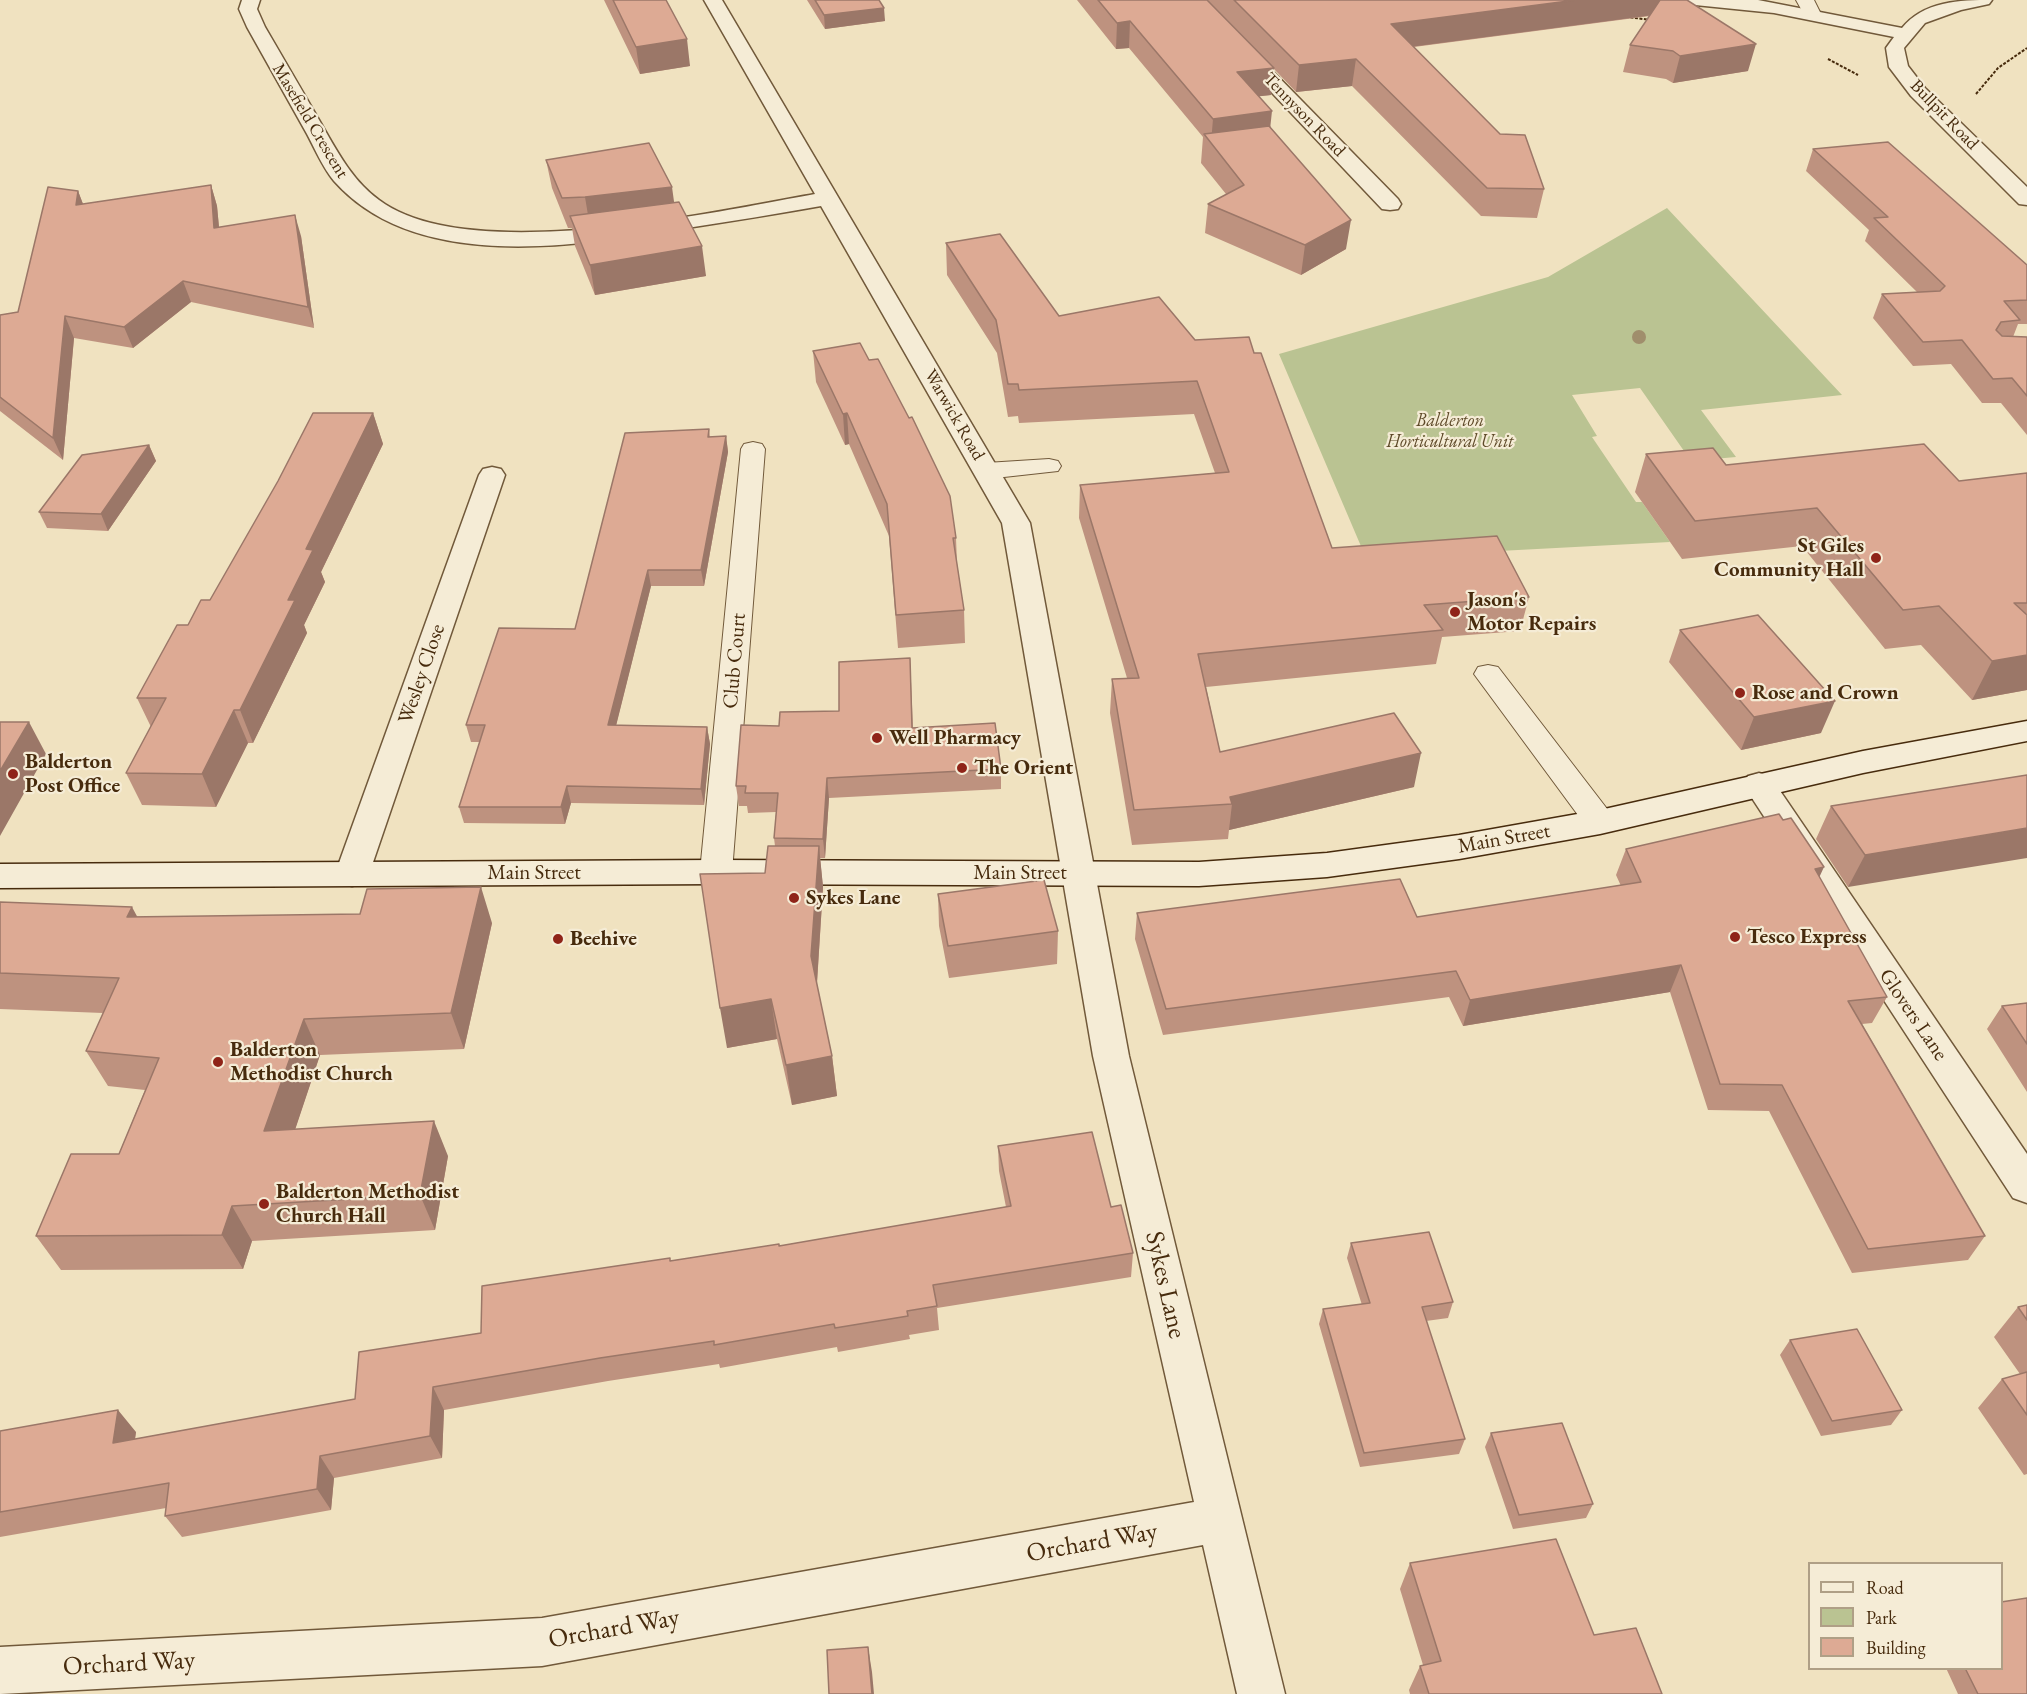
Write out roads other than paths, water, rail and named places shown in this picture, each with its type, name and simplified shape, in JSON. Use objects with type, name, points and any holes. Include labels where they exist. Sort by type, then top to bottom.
[{"type":"street","name":"Masefield Crescent","points":[[251,0],[248,9],[256,27],[341,176],[350,188],[364,199],[403,221],[426,228],[466,235],[524,240],[558,239],[670,224],[828,198]]},
{"type":"street","name":"Warwick Road","points":[[712,0],[1016,523],[1077,873]]},
{"type":"street","name":"Tennyson Road","points":[[1193,0],[1390,204]]},
{"type":"street","points":[[1695,0],[1808,7],[1905,34],[1919,19],[1957,5],[1983,0]]},
{"type":"street","name":"Bullpit Road","points":[[1905,34],[1895,48],[1899,67],[1918,92],[2027,199]]},
{"type":"street","name":"Wesley Close","points":[[352,874],[492,475]]},
{"type":"street","name":"Main Street","points":[[0,876],[716,872],[1199,873],[1327,866],[1459,847],[1600,822],[1759,784],[2027,731]]},
{"type":"street","name":"Glovers Lane","points":[[1759,784],[2027,1186]]},
{"type":"street","name":"Sykes Lane","points":[[1077,873],[1111,1056],[1261,1694]]},
{"type":"street","name":"Orchard Way","points":[[0,1671],[542,1642],[1219,1520]]},
{"type":"lane","name":"Club Court","points":[[716,872],[753,449]]},
{"type":"lane","points":[[986,471],[1049,466]]},
{"type":"lane","points":[[1488,674],[1600,822]]},
{"type":"place","name":"St Giles Community Hall","points":[[1876,558]]},
{"type":"place","name":"Jason's Motor Repairs","points":[[1455,612]]},
{"type":"place","name":"Rose and Crown","points":[[1740,693]]},
{"type":"place","name":"Well Pharmacy","points":[[877,738]]},
{"type":"place","name":"The Orient","points":[[962,768]]},
{"type":"place","name":"Balderton Post Office","points":[[13,774]]},
{"type":"place","name":"Sykes Lane","points":[[794,898]]},
{"type":"place","name":"Tesco Express","points":[[1735,937]]},
{"type":"place","name":"Beehive","points":[[558,939]]},
{"type":"place","name":"Balderton Methodist Church","points":[[218,1062]]},
{"type":"place","name":"Balderton Methodist Church Hall","points":[[264,1204]]},
{"type":"park label","name":"Balderton Horticultural Unit","points":[[1450,431]]}]
